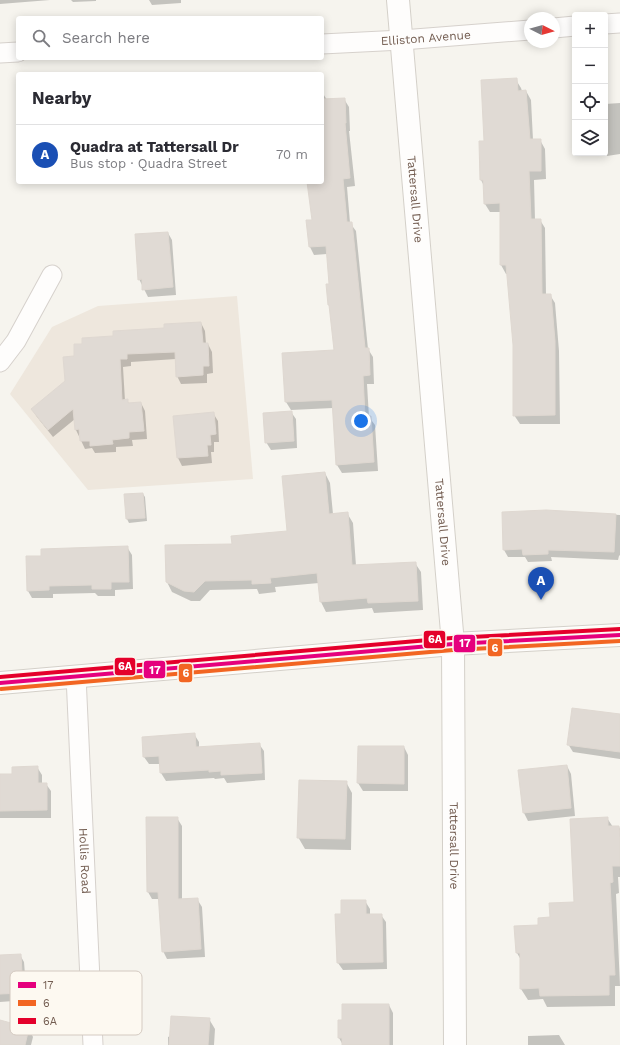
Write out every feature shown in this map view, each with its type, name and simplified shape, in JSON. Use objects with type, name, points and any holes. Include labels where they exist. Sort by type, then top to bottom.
[{"type":"main road","name":"Tattersall Drive","points":[[398,0],[453,644],[455,1045]]},
{"type":"main road","points":[[0,683],[453,644],[620,635]]},
{"type":"street","points":[[608,24],[620,23]]},
{"type":"street","points":[[560,27],[572,26]]},
{"type":"street","name":"Elliston Avenue","points":[[324,44],[402,40],[524,30]]},
{"type":"street","points":[[0,53],[16,52]]},
{"type":"street","points":[[0,362],[16,341],[52,275]]},
{"type":"street","name":"Hollis Road","points":[[76,676],[89,971]]},
{"type":"street","name":"Hollis Road","points":[[92,1035],[92,1045]]},
{"type":"shaded area","points":[[237,296],[253,479],[88,490],[10,394],[52,327],[98,306]]},
{"type":"building","points":[[517,78],[518,91],[526,90],[530,139],[541,139],[541,171],[529,171],[531,219],[541,219],[542,294],[551,294],[555,341],[555,415],[513,416],[513,345],[506,265],[500,265],[500,203],[484,204],[483,180],[480,180],[479,141],[484,141],[481,80]]},
{"type":"building","points":[[345,98],[345,123],[350,178],[343,179],[347,222],[352,222],[365,348],[369,348],[370,375],[363,376],[365,416],[371,416],[374,462],[336,465],[332,400],[285,402],[282,353],[334,350],[326,284],[329,284],[326,246],[309,247],[306,220],[312,220],[307,184],[324,184],[324,99]]},
{"type":"building","points":[[168,232],[173,287],[142,290],[142,279],[138,280],[135,234]]},
{"type":"building","points":[[201,322],[203,343],[208,343],[209,366],[203,366],[203,375],[176,377],[175,352],[127,354],[127,359],[120,359],[122,400],[128,399],[128,403],[141,402],[144,431],[129,432],[129,438],[112,440],[113,444],[90,446],[90,441],[80,441],[79,429],[75,430],[73,409],[48,430],[31,409],[65,381],[63,357],[74,356],[74,344],[82,344],[82,338],[113,336],[113,331],[164,328],[164,324]]},
{"type":"building","points":[[292,411],[294,441],[265,443],[263,413]]},
{"type":"building","points":[[214,412],[216,434],[210,435],[211,445],[207,445],[208,456],[177,458],[173,416]]},
{"type":"building","points":[[325,472],[329,514],[348,512],[352,565],[416,562],[418,601],[368,603],[367,598],[320,602],[317,573],[270,578],[271,583],[252,584],[252,580],[205,581],[194,592],[184,591],[166,582],[165,545],[232,544],[231,536],[287,531],[282,476]]},
{"type":"building","points":[[143,493],[145,518],[126,519],[124,494]]},
{"type":"building","points":[[546,510],[616,514],[614,552],[548,550],[548,554],[523,555],[522,549],[503,550],[502,512]]},
{"type":"building","points":[[128,546],[129,582],[111,582],[111,589],[92,589],[92,585],[49,586],[49,590],[27,591],[26,556],[41,556],[41,549]]},
{"type":"building","points":[[572,708],[620,714],[620,752],[567,745]]},
{"type":"building","points":[[195,733],[196,747],[260,743],[262,773],[221,775],[221,771],[209,772],[209,770],[160,773],[159,756],[143,757],[142,737]]},
{"type":"building","points":[[358,746],[404,746],[404,784],[357,783]]},
{"type":"building","points":[[567,765],[571,808],[523,813],[518,770]]},
{"type":"building","points":[[38,766],[38,783],[47,783],[47,810],[0,811],[0,774],[12,774],[12,767]]},
{"type":"building","points":[[299,780],[347,781],[345,839],[297,838]]},
{"type":"building","points":[[146,817],[178,817],[178,899],[198,898],[201,949],[162,952],[158,892],[147,892]]},
{"type":"building","points":[[608,817],[608,826],[619,826],[620,838],[620,866],[612,866],[613,882],[610,883],[615,975],[609,975],[609,995],[540,996],[539,988],[520,989],[520,953],[516,953],[514,926],[538,925],[538,918],[550,917],[549,903],[574,902],[570,819]]},
{"type":"building","points":[[341,900],[366,900],[366,914],[382,914],[383,962],[337,963],[335,914],[341,914]]},
{"type":"building","points":[[21,954],[22,971],[10,971],[10,994],[0,994],[0,955]]},
{"type":"building","points":[[342,1004],[389,1004],[389,1045],[342,1045],[342,1038],[338,1038],[338,1020],[342,1020]]},
{"type":"building","points":[[171,1016],[210,1018],[208,1045],[169,1045]]},
{"type":"building","points":[[0,1020],[10,1023],[10,1035],[27,1035],[25,1045],[0,1045]]},
{"type":"transit line","name":"6A","points":[[0,677],[452,638],[620,629]]},
{"type":"transit line","name":"17","points":[[0,683],[453,644],[620,635]]},
{"type":"transit line","name":"6","points":[[1,689],[453,650],[620,641]]},
{"type":"place","name":"Quadra at Tattersall Dr","points":[[541,600]]}]
